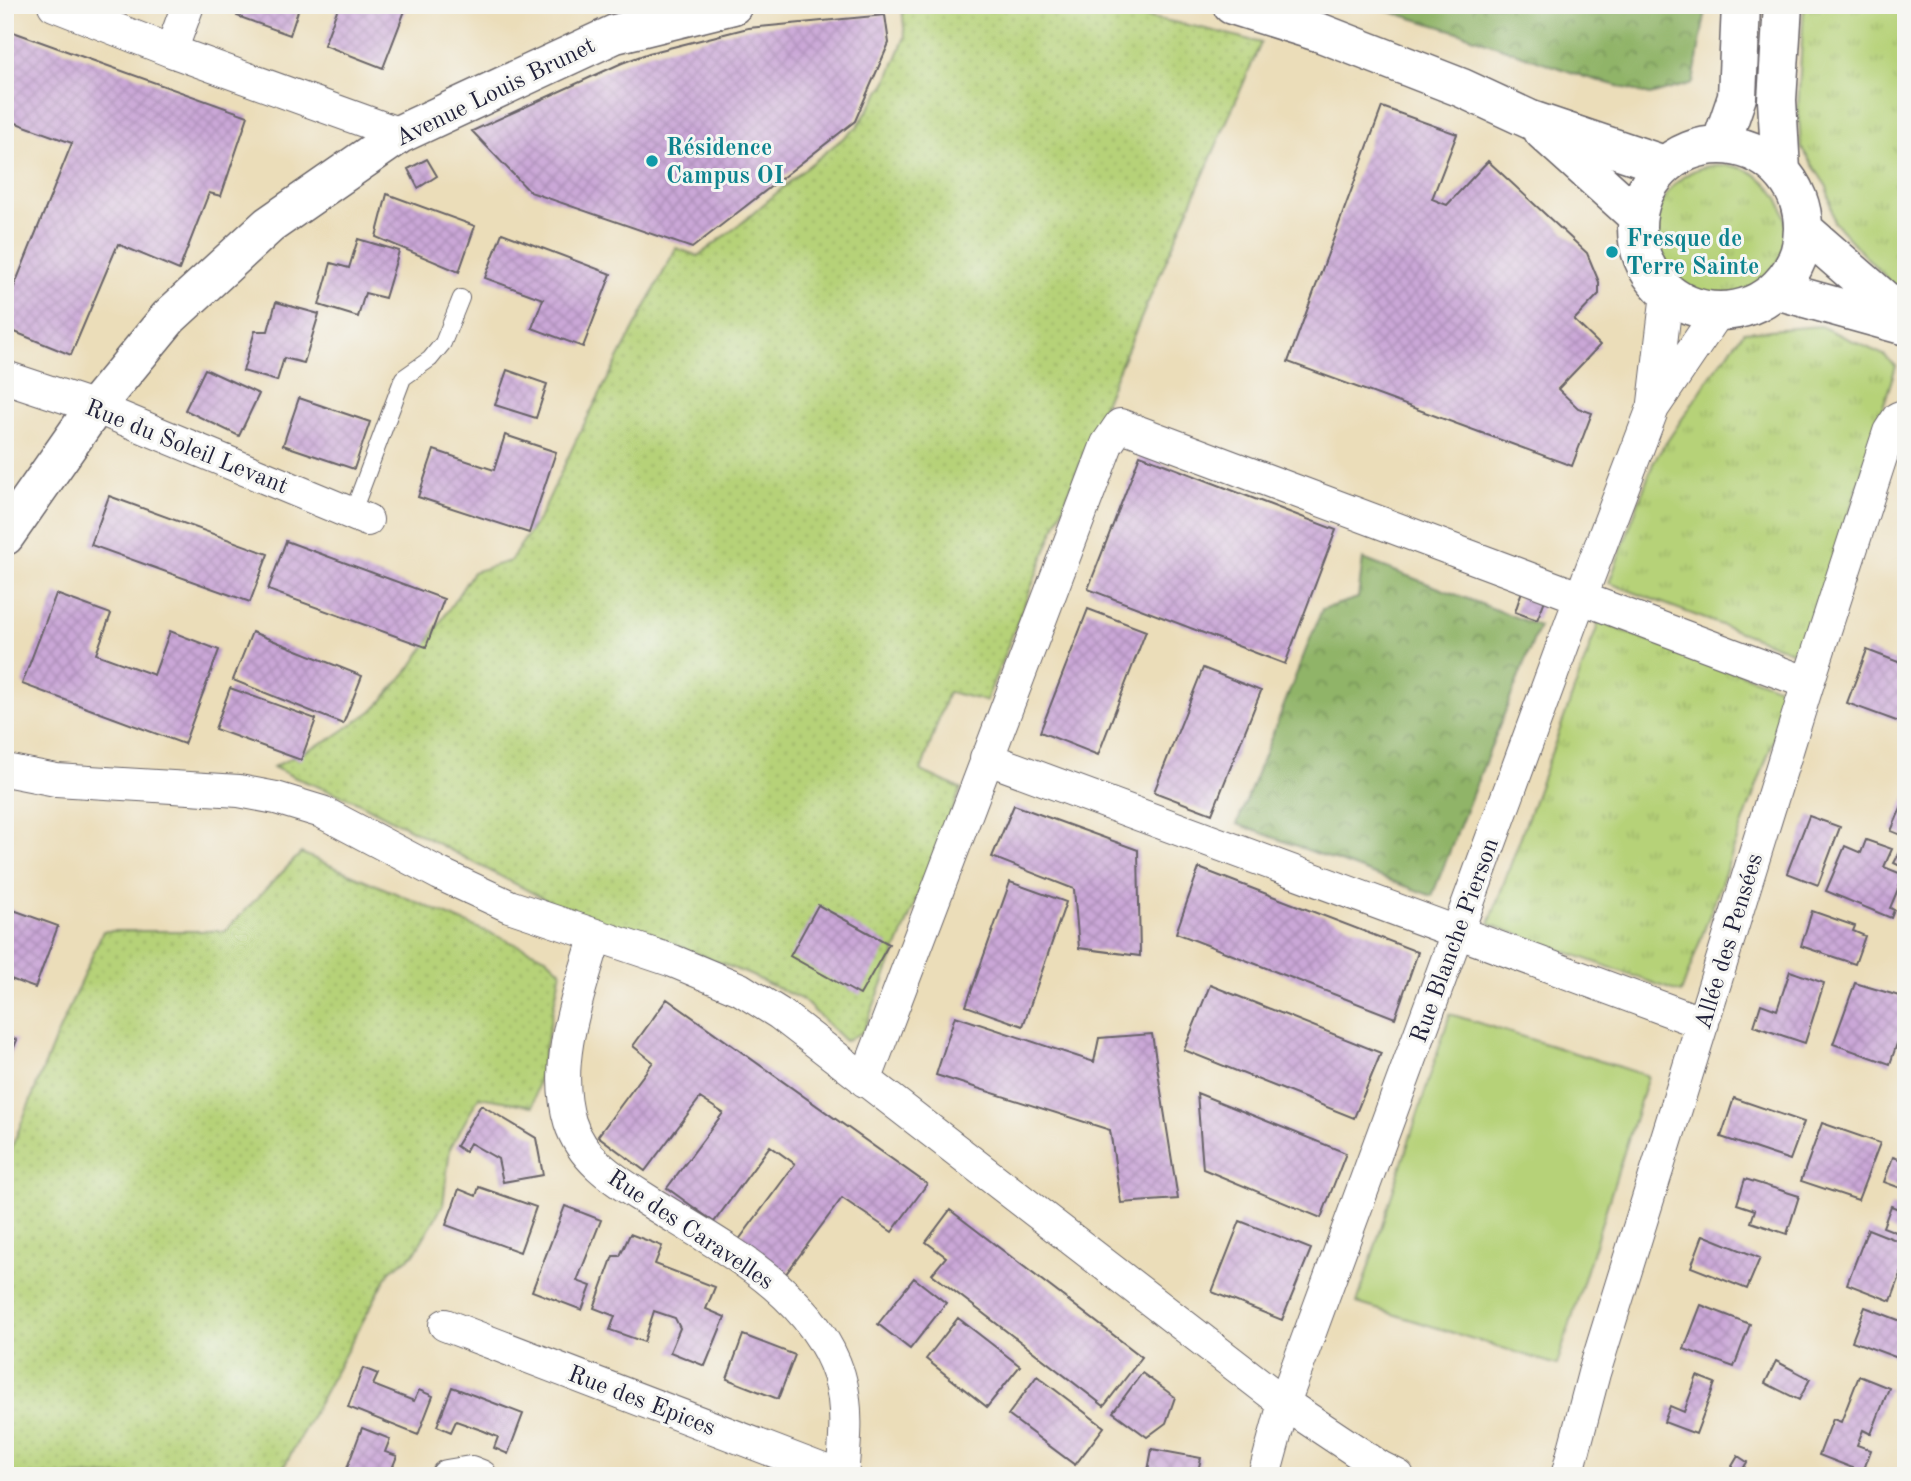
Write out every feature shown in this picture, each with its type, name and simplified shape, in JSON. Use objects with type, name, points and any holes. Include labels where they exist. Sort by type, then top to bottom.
[{"type":"street","points":[[54,5],[171,51],[400,134]]},
{"type":"street","points":[[171,51],[188,5]]},
{"type":"street","name":"Avenue Louis Brunet","points":[[5,536],[95,407],[169,317],[269,225],[400,134],[615,34],[733,5]]},
{"type":"street","points":[[1232,5],[1334,38],[1462,88],[1531,120],[1664,165]]},
{"type":"street","points":[[1721,144],[1737,97],[1741,5]]},
{"type":"street","points":[[1781,170],[1777,100],[1783,5]]},
{"type":"street","points":[[1531,120],[1637,216]]},
{"type":"street","points":[[1721,144],[1743,148],[1763,157],[1781,170],[1794,188],[1801,208],[1804,230],[1800,252],[1791,273],[1776,290],[1759,302],[1739,309],[1719,311],[1691,306],[1667,293],[1648,271],[1638,245],[1637,216],[1642,197],[1651,180],[1664,165],[1681,154],[1721,144]]},
{"type":"street","points":[[1804,230],[1906,319]]},
{"type":"street","points":[[1776,290],[1906,326]]},
{"type":"street","name":"Rue Blanche Pierson","points":[[1653,408],[1667,293]]},
{"type":"street","name":"Rue Blanche Pierson","points":[[1264,1476],[1283,1403],[1653,408],[1719,311]]},
{"type":"street","name":"Rue du Soleil Levant","points":[[5,377],[95,407],[360,517]]},
{"type":"street","name":"Allée des Pensées","points":[[1567,1476],[1594,1373],[1808,682],[1889,432],[1898,418],[1906,415]]},
{"type":"street","points":[[865,1081],[1107,444],[1120,425],[1808,682]]},
{"type":"street","points":[[986,758],[1703,1023]]},
{"type":"street","points":[[5,770],[56,780],[239,791],[276,798],[322,812],[440,874],[509,906],[673,961],[740,989],[780,1014],[1283,1403],[1398,1476]]},
{"type":"street","name":"Rue des Caravelles","points":[[596,935],[577,1001],[564,1062],[565,1094],[571,1124],[584,1150],[608,1176],[759,1272],[793,1300],[817,1328],[839,1376],[846,1424],[841,1476]]},
{"type":"street","name":"Rue des Epices","points":[[445,1325],[841,1476]]},
{"type":"street","points":[[447,1476],[471,1472],[481,1476]]},
{"type":"lane","points":[[360,517],[403,378],[430,359],[443,343],[461,298]]},
{"type":"green space","points":[[1367,5],[1704,5],[1705,15],[1693,83],[1650,95],[1585,77],[1455,31]]},
{"type":"green space","points":[[1804,5],[1906,5],[1906,294],[1897,290],[1834,222],[1827,187],[1801,147],[1798,107]]},
{"type":"green space","points":[[1054,6],[1114,12],[1203,28],[1261,43],[1108,394],[986,701],[948,692],[921,771],[961,789],[863,1032],[845,1041],[803,1000],[657,937],[577,916],[358,802],[273,767],[332,738],[377,707],[414,663],[473,572],[510,561],[541,515],[578,436],[676,248],[698,256],[857,127],[887,81],[905,37],[902,7]]},
{"type":"green space","points":[[1721,165],[1746,170],[1767,184],[1781,205],[1786,230],[1781,255],[1767,276],[1746,290],[1721,295],[1696,290],[1675,276],[1661,255],[1656,230],[1661,205],[1675,184],[1696,170]]},
{"type":"green space","points":[[1820,326],[1884,355],[1896,366],[1804,656],[1609,583],[1654,461],[1714,371],[1744,332]]},
{"type":"green space","points":[[1363,559],[1539,626],[1432,896],[1237,824],[1322,609],[1358,598]]},
{"type":"green space","points":[[1599,622],[1791,692],[1681,993],[1489,924]]},
{"type":"green space","points":[[301,853],[546,957],[561,971],[533,1106],[479,1097],[450,1148],[443,1205],[414,1254],[390,1271],[279,1476],[5,1476],[5,1164],[103,931],[225,931]]},
{"type":"green space","points":[[1450,1014],[1648,1076],[1557,1365],[1357,1303]]},
{"type":"building","points":[[241,5],[300,5],[290,35],[237,16]]},
{"type":"building","points":[[339,5],[399,5],[406,8],[383,68],[324,45]]},
{"type":"building","name":"Résidence Campus OI","points":[[885,15],[889,43],[855,121],[692,248],[530,192],[472,131],[649,53],[748,28]]},
{"type":"building","points":[[5,29],[248,116],[221,196],[209,193],[179,270],[118,244],[71,355],[5,328],[5,309],[72,143],[5,119]]},
{"type":"building","points":[[1382,107],[1457,134],[1432,199],[1447,205],[1488,161],[1587,253],[1599,282],[1599,294],[1574,320],[1600,345],[1558,389],[1578,408],[1592,413],[1572,466],[1288,362]]},
{"type":"building","points":[[427,159],[437,176],[418,188],[408,169]]},
{"type":"building","points":[[387,194],[475,226],[459,272],[376,237]]},
{"type":"building","points":[[502,233],[611,274],[583,347],[532,328],[543,299],[485,278]]},
{"type":"building","points":[[358,239],[399,251],[385,298],[365,293],[358,317],[319,305],[331,263],[349,268]]},
{"type":"building","points":[[276,302],[319,314],[304,363],[284,358],[277,381],[243,371],[255,331],[268,331]]},
{"type":"building","points":[[205,369],[259,394],[239,436],[185,410]]},
{"type":"building","points":[[507,370],[547,384],[536,418],[495,405]]},
{"type":"building","points":[[299,398],[370,422],[354,469],[283,445]]},
{"type":"building","points":[[505,435],[556,452],[529,533],[418,497],[434,450],[494,470]]},
{"type":"building","points":[[1140,455],[1336,530],[1285,664],[1088,589]]},
{"type":"building","points":[[109,496],[268,554],[250,602],[91,545]]},
{"type":"building","points":[[286,541],[444,599],[426,647],[268,590]]},
{"type":"building","points":[[1522,591],[1545,600],[1537,620],[1515,612]]},
{"type":"building","points":[[56,594],[111,614],[96,654],[154,675],[170,631],[219,650],[184,744],[22,684]]},
{"type":"building","points":[[1088,609],[1146,631],[1098,755],[1040,732]]},
{"type":"building","points":[[252,632],[362,676],[343,724],[233,680]]},
{"type":"building","points":[[1867,650],[1906,665],[1906,704],[1899,722],[1847,703]]},
{"type":"building","points":[[1203,668],[1261,691],[1212,814],[1154,792]]},
{"type":"building","points":[[230,688],[316,719],[301,760],[215,729]]},
{"type":"building","points":[[1906,796],[1906,837],[1891,831]]},
{"type":"building","points":[[1014,805],[1138,850],[1140,956],[1079,948],[1074,889],[992,857]]},
{"type":"building","points":[[1809,816],[1840,827],[1818,885],[1787,873]]},
{"type":"building","points":[[1866,840],[1892,849],[1884,867],[1904,875],[1890,908],[1894,910],[1891,918],[1826,891],[1845,846],[1861,853]]},
{"type":"building","points":[[1900,852],[1906,854],[1906,869],[1894,863]]},
{"type":"building","points":[[1199,868],[1418,952],[1395,1018],[1176,933]]},
{"type":"building","points":[[1010,882],[1066,902],[1023,1026],[966,1006]]},
{"type":"building","points":[[818,905],[889,944],[860,995],[790,956]]},
{"type":"building","points":[[5,907],[58,926],[35,988],[5,977]]},
{"type":"building","points":[[1812,911],[1855,926],[1853,931],[1865,936],[1855,964],[1801,946]]},
{"type":"building","points":[[1790,971],[1824,983],[1805,1043],[1754,1026],[1761,1004],[1777,1010]]},
{"type":"building","points":[[1855,983],[1906,998],[1906,1017],[1890,1064],[1833,1044]]},
{"type":"building","points":[[1210,985],[1381,1053],[1354,1118],[1184,1050]]},
{"type":"building","points":[[667,999],[927,1184],[892,1232],[842,1198],[785,1275],[738,1241],[795,1164],[770,1146],[714,1222],[667,1188],[723,1113],[700,1098],[645,1171],[598,1136],[653,1062],[633,1046]]},
{"type":"building","points":[[955,1016],[1094,1062],[1099,1038],[1152,1034],[1178,1199],[1121,1203],[1110,1130],[936,1075]]},
{"type":"building","points":[[5,1035],[17,1040],[5,1068]]},
{"type":"building","points":[[1197,1093],[1346,1153],[1321,1218],[1203,1169]]},
{"type":"building","points":[[1734,1098],[1804,1122],[1790,1160],[1721,1137]]},
{"type":"building","points":[[481,1105],[536,1138],[543,1175],[503,1182],[498,1159],[470,1143],[465,1152],[456,1146]]},
{"type":"building","points":[[1822,1123],[1880,1143],[1858,1200],[1801,1181]]},
{"type":"building","points":[[1906,1151],[1906,1190],[1884,1182],[1893,1157],[1902,1160]]},
{"type":"building","points":[[1745,1179],[1799,1196],[1787,1234],[1751,1222],[1755,1210],[1737,1204]]},
{"type":"building","points":[[479,1187],[536,1207],[520,1252],[446,1225],[459,1189],[476,1196]]},
{"type":"building","points":[[565,1206],[601,1220],[577,1281],[591,1286],[582,1310],[532,1291]]},
{"type":"building","points":[[1891,1206],[1906,1212],[1906,1236],[1883,1227]]},
{"type":"building","points":[[950,1210],[1142,1357],[1104,1406],[932,1274],[946,1257],[926,1242]]},
{"type":"building","points":[[1240,1221],[1311,1249],[1282,1320],[1212,1292]]},
{"type":"building","points":[[1868,1229],[1906,1244],[1906,1260],[1891,1301],[1847,1284]]},
{"type":"building","points":[[630,1234],[662,1246],[655,1264],[715,1287],[706,1309],[725,1317],[705,1366],[670,1352],[680,1328],[675,1318],[654,1311],[644,1342],[610,1330],[615,1316],[594,1308],[613,1256],[620,1256]]},
{"type":"building","points":[[1703,1235],[1760,1258],[1747,1289],[1691,1267]]},
{"type":"building","points":[[914,1278],[946,1303],[910,1349],[878,1324]]},
{"type":"building","points":[[1701,1305],[1750,1324],[1734,1367],[1684,1349]]},
{"type":"building","points":[[1865,1307],[1906,1323],[1906,1361],[1852,1341]]},
{"type":"building","points":[[958,1318],[1020,1366],[987,1407],[926,1359]]},
{"type":"building","points":[[743,1335],[795,1355],[778,1399],[727,1379]]},
{"type":"building","points":[[1776,1361],[1810,1379],[1799,1400],[1765,1383]]},
{"type":"building","points":[[363,1368],[378,1374],[373,1385],[414,1401],[419,1390],[433,1396],[418,1435],[348,1407]]},
{"type":"building","points":[[1142,1373],[1175,1397],[1166,1423],[1147,1437],[1113,1412]]},
{"type":"building","points":[[1037,1376],[1104,1427],[1075,1465],[1008,1415]]},
{"type":"building","points":[[1697,1376],[1715,1383],[1696,1434],[1664,1422],[1670,1406],[1684,1412]]},
{"type":"building","points":[[1859,1376],[1889,1388],[1871,1434],[1863,1430],[1857,1445],[1871,1450],[1863,1472],[1819,1455],[1833,1419],[1841,1422]]},
{"type":"building","points":[[452,1387],[523,1414],[508,1454],[494,1448],[498,1437],[484,1431],[456,1421],[451,1432],[437,1426]]},
{"type":"building","points":[[362,1428],[390,1439],[385,1452],[397,1456],[389,1476],[344,1476]]},
{"type":"building","points":[[1152,1449],[1201,1458],[1197,1476],[1147,1476]]},
{"type":"building","points":[[1738,1456],[1747,1462],[1739,1476],[1733,1476],[1728,1473]]},
{"type":"place","name":"Résidence Campus OI","points":[[652,161]]},
{"type":"place","name":"Fresque de Terre Sainte","points":[[1612,252]]}]
